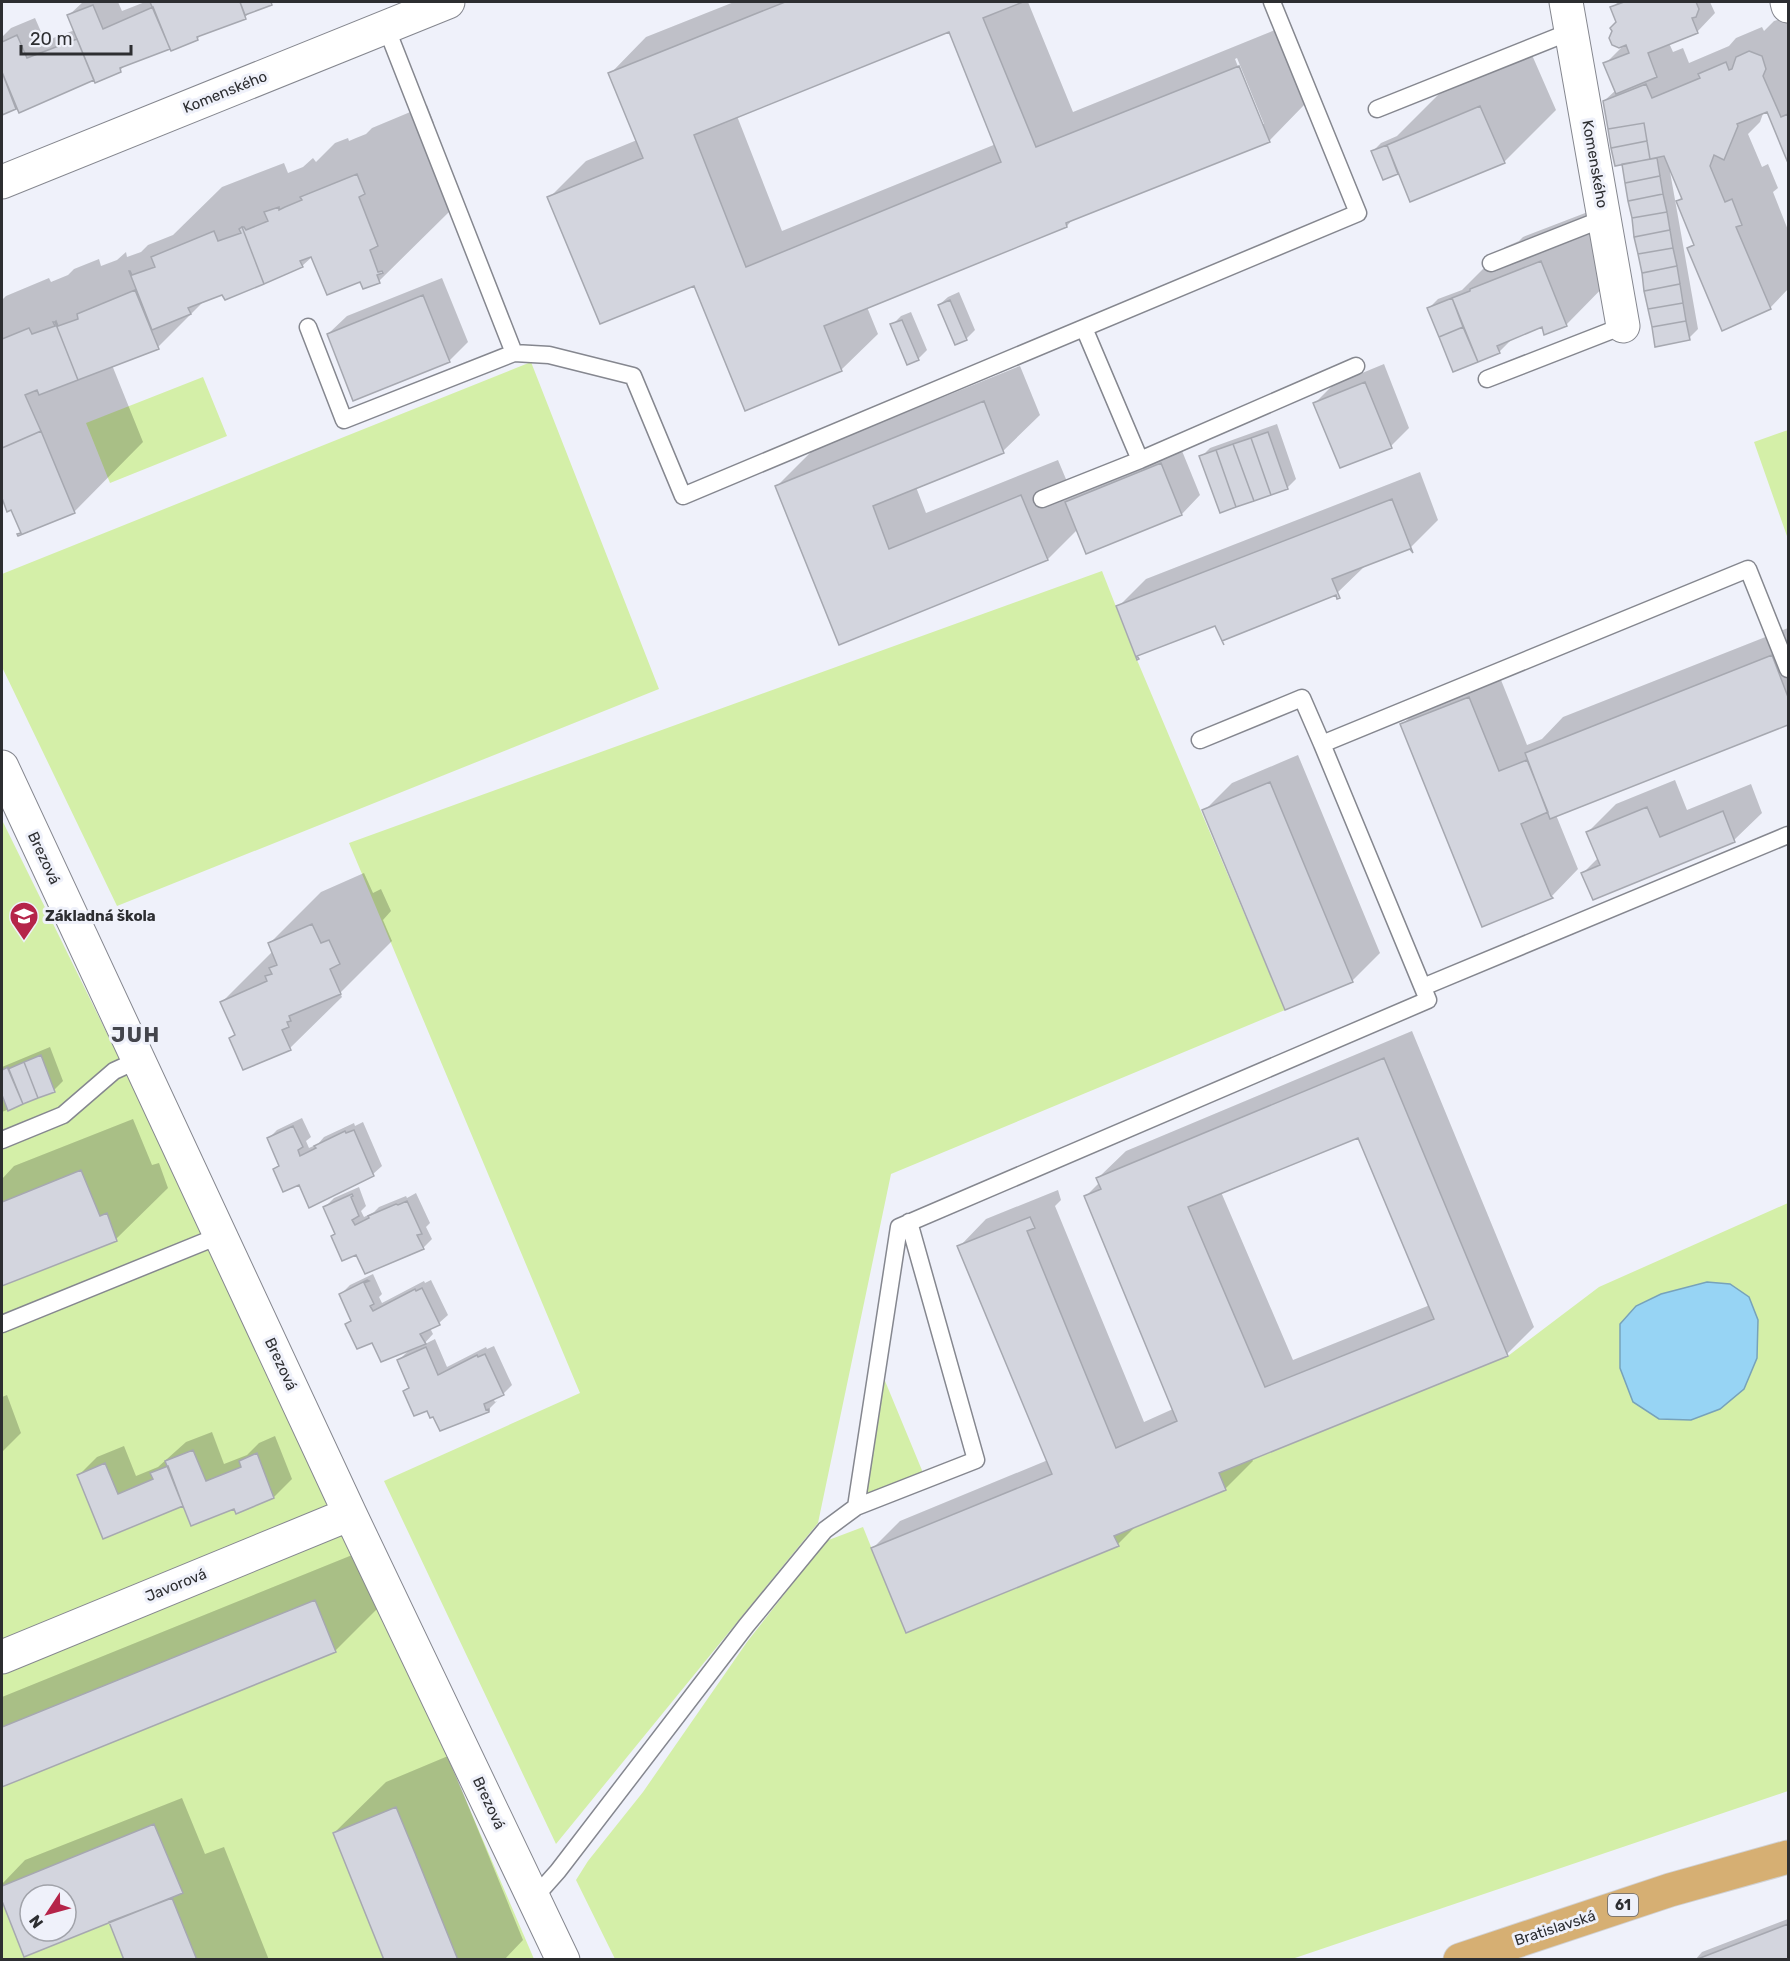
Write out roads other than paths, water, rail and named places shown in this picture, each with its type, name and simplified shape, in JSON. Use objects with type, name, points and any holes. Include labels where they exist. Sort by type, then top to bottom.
[{"type":"main road","name":"Bratislavská","points":[[1460,1959],[1670,1890],[1788,1857]]},
{"type":"street","name":"Komenského","points":[[2,182],[448,2]]},
{"type":"street","points":[[1787,2],[1788,6]]},
{"type":"street","name":"Komenského","points":[[1569,16],[1623,326]]},
{"type":"street","name":"Brezová","points":[[2,767],[350,1514],[563,1959]]},
{"type":"street","name":"Javorová","points":[[2,1657],[350,1514]]},
{"type":"lane","points":[[308,327],[344,420],[514,353],[549,355],[633,376],[683,496],[1358,213],[1272,2]]},
{"type":"lane","points":[[1377,109],[1569,16]]},
{"type":"lane","points":[[386,27],[514,353]]},
{"type":"lane","points":[[1491,263],[1605,218]]},
{"type":"lane","points":[[1487,379],[1623,326]]},
{"type":"lane","points":[[1084,328],[1140,460]]},
{"type":"lane","points":[[1042,499],[1140,460],[1356,366]]},
{"type":"lane","points":[[1322,744],[1748,569],[1788,669]]},
{"type":"lane","points":[[856,1507],[899,1227],[1428,1000],[1302,698],[1200,740]]},
{"type":"lane","points":[[1423,987],[1788,835]]},
{"type":"lane","points":[[2,1140],[63,1115],[114,1071],[138,1060]]},
{"type":"lane","points":[[534,1898],[746,1626],[825,1530],[856,1507],[976,1460],[909,1222]]},
{"type":"lane","points":[[2,1324],[220,1235]]},
{"type":"water","points":[[1707,1282],[1730,1284],[1749,1297],[1758,1320],[1757,1358],[1744,1389],[1720,1409],[1691,1420],[1659,1419],[1633,1402],[1620,1368],[1620,1324],[1636,1306],[1661,1294]]},
{"type":"place","name":"Základná škola","points":[[24,942]]},
{"type":"district","name":"JUH","points":[[136,1035]]}]
